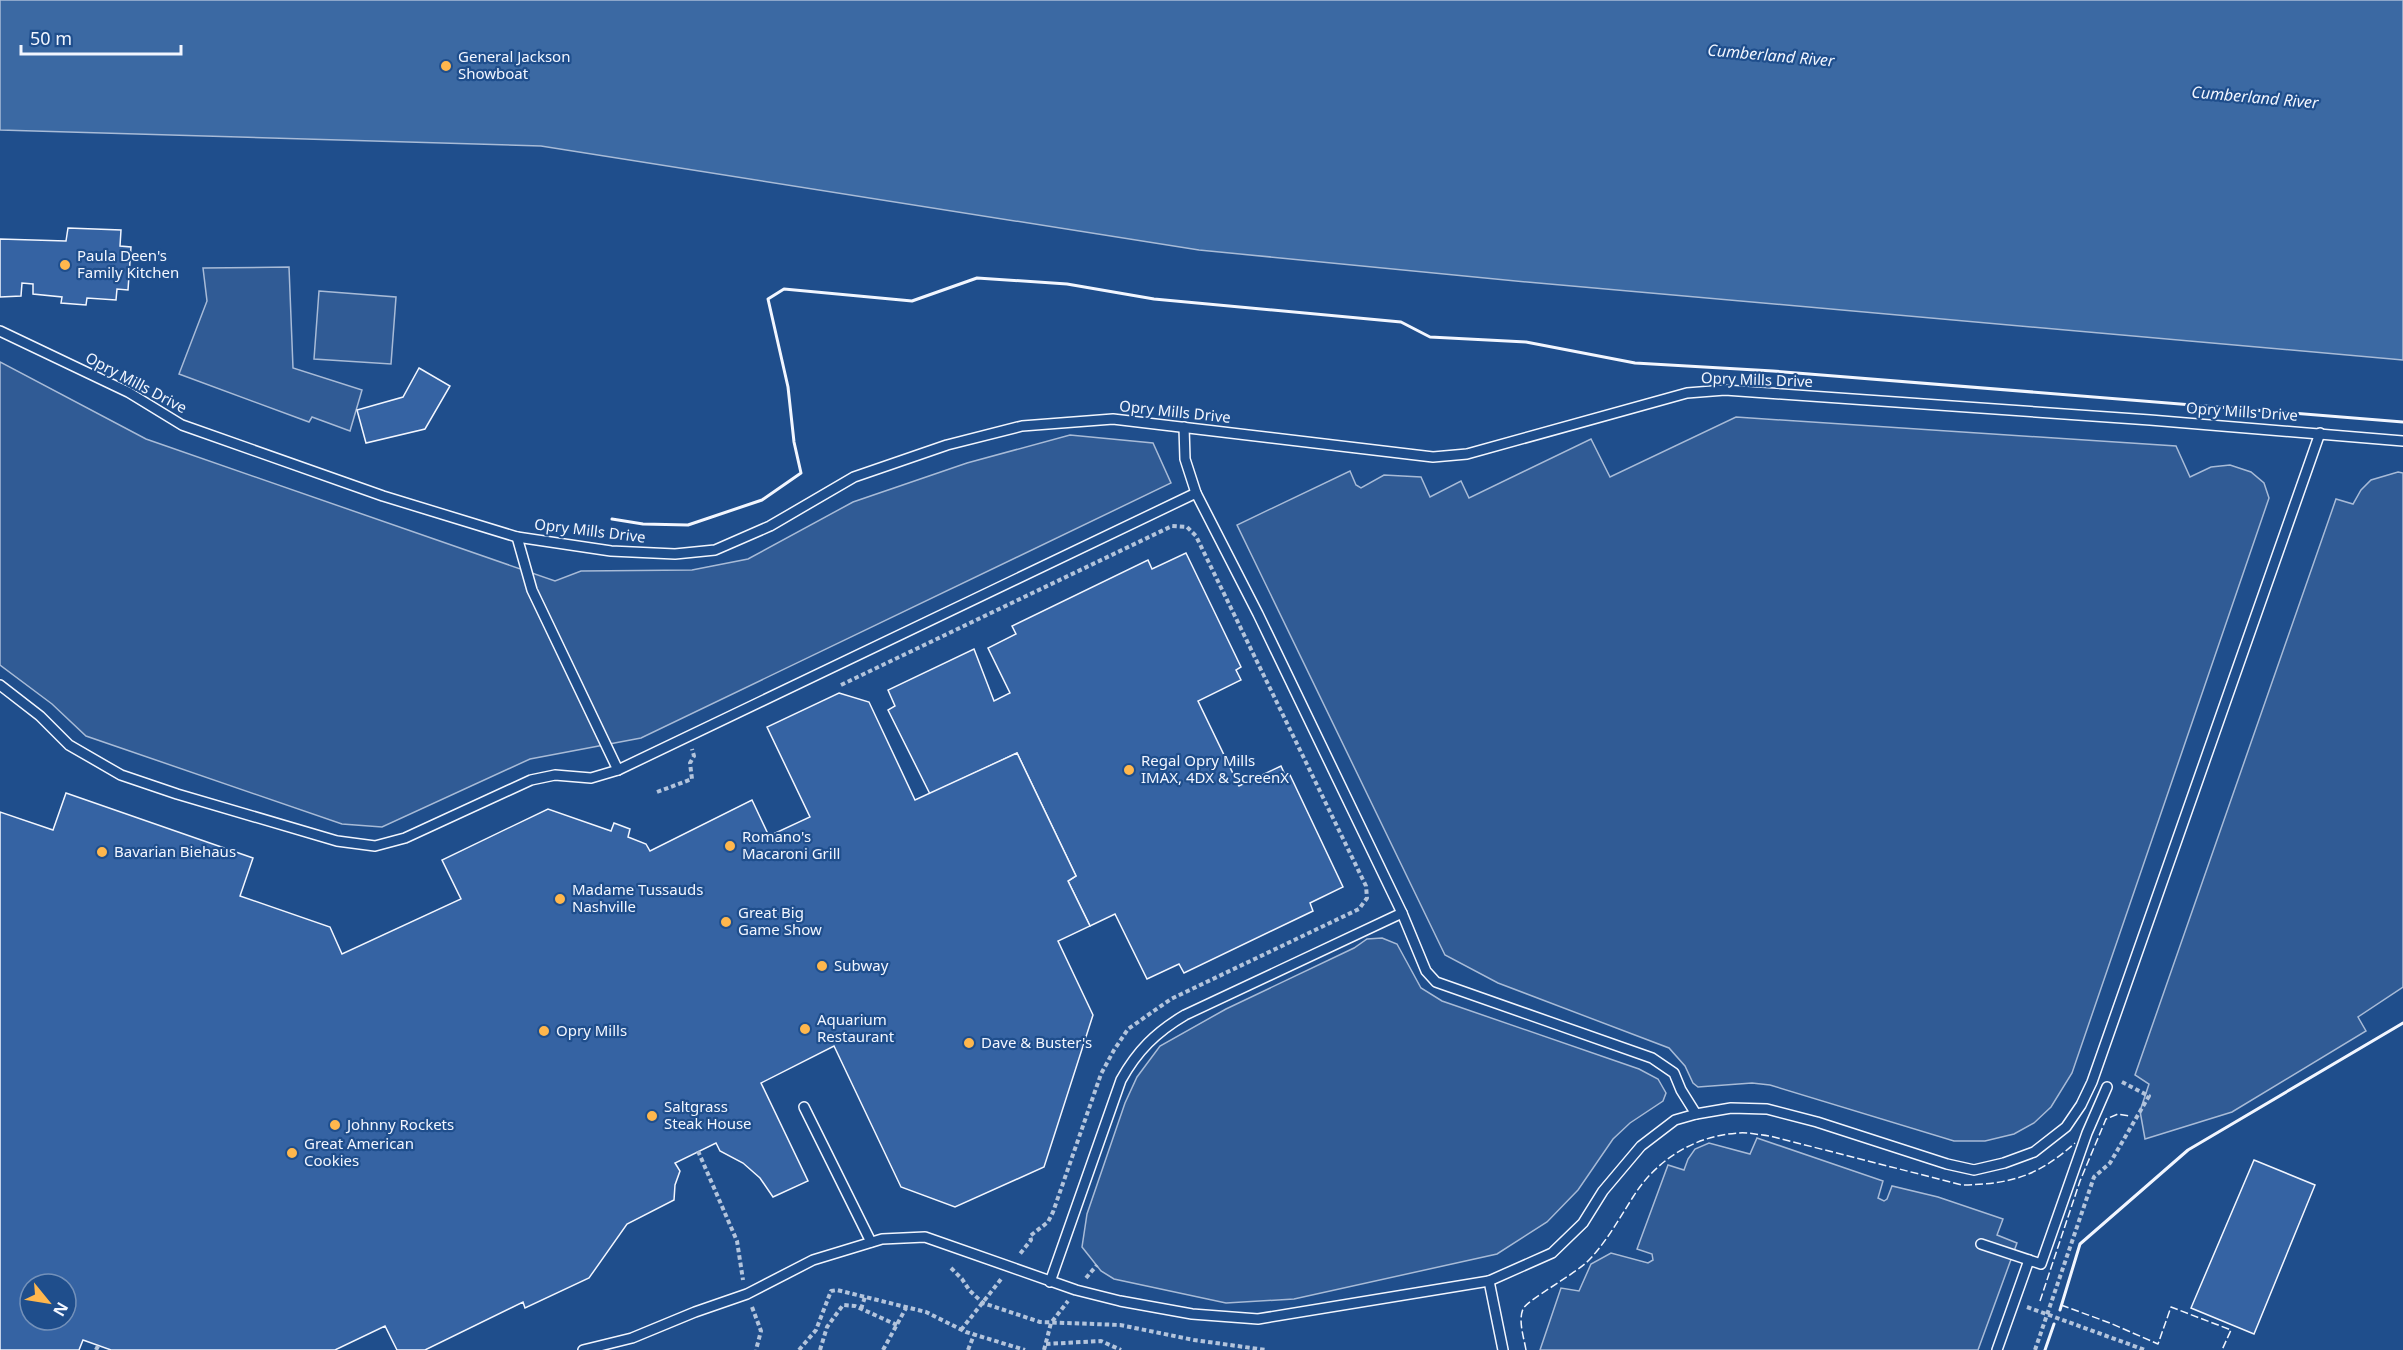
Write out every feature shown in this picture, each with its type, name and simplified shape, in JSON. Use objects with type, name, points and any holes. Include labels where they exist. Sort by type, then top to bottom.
[{"type":"lane","name":"Opry Mills Drive","points":[[0,331],[134,396],[182,425],[383,496],[517,537],[611,551],[675,554],[715,550],[770,526],[854,477],[947,445],[1022,426],[1113,419],[1433,457],[1467,454],[1687,393],[1725,390],[2403,441]]},
{"type":"lane","points":[[1184,427],[1185,459],[1197,493],[1402,913],[1426,971],[1436,982],[1652,1058],[1674,1073],[1681,1090],[1696,1114]]},
{"type":"lane","points":[[583,1350],[632,1338],[747,1294],[813,1260],[882,1239],[925,1238],[1050,1282],[1120,1301],[1192,1314],[1258,1319],[1489,1281],[1552,1253],[1583,1223],[1603,1191],[1641,1146],[1675,1120],[1731,1108],[1767,1109],[1817,1122],[1947,1164],[1974,1170],[2034,1152],[2066,1127],[2081,1105],[2096,1071],[2320,433]]},
{"type":"lane","points":[[0,685],[39,716],[69,745],[122,775],[177,794],[337,841],[375,846],[405,838],[531,780],[555,775],[591,778],[618,770],[1197,493]]},
{"type":"lane","points":[[517,537],[532,590],[618,770]]},
{"type":"lane","points":[[1050,1282],[1121,1080],[1132,1059],[1147,1042],[1163,1028],[1185,1015],[1402,913]]},
{"type":"lane","points":[[1981,1244],[2041,1264],[2087,1133],[2107,1087]]},
{"type":"lane","points":[[804,1107],[871,1242]]},
{"type":"lane","points":[[1997,1350],[2029,1260]]},
{"type":"lane","points":[[1489,1281],[1503,1350]]},
{"type":"path","points":[[842,685],[1172,526],[1187,527],[1196,536],[1366,886],[1367,897],[1359,909],[1171,999],[1128,1029],[1101,1074],[1048,1222],[1029,1236],[1031,1240],[961,1330]]},
{"type":"path","points":[[657,792],[692,779]]},
{"type":"path","points":[[2035,1350],[2094,1177],[2110,1163],[2149,1096],[2096,1071]]},
{"type":"path","points":[[698,1151],[736,1241],[740,1273],[761,1331],[756,1350]]},
{"type":"path","points":[[1044,1350],[1051,1323],[1097,1265]]},
{"type":"path","points":[[951,1268],[983,1303],[1040,1322],[1120,1325],[1194,1340],[1266,1350]]},
{"type":"path","points":[[799,1350],[816,1330],[831,1292],[837,1290],[926,1312],[974,1335],[1025,1350]]},
{"type":"path","points":[[861,1309],[865,1297]]},
{"type":"path","points":[[2014,1302],[2145,1350]]},
{"type":"path","points":[[820,1350],[826,1327],[843,1305],[847,1304],[861,1309],[897,1325]]},
{"type":"path","points":[[883,1350],[906,1308]]},
{"type":"path","points":[[968,1350],[974,1335]]},
{"type":"path","points":[[1045,1344],[1101,1341],[1121,1350]]},
{"type":"shaded area","points":[[289,267],[293,368],[362,390],[350,431],[312,417],[309,422],[179,374],[207,301],[203,268]]},
{"type":"shaded area","points":[[319,291],[396,297],[391,364],[314,359]]},
{"type":"shaded area","points":[[0,362],[146,439],[555,581],[581,571],[692,570],[748,559],[853,502],[967,463],[1070,435],[1153,443],[1171,483],[641,738],[530,759],[382,827],[342,824],[86,736],[52,704],[0,665]]},
{"type":"shaded area","points":[[1736,417],[2176,446],[2190,477],[2211,467],[2230,465],[2251,472],[2264,483],[2269,498],[2072,1073],[2051,1107],[2034,1123],[2014,1134],[1985,1141],[1954,1141],[1770,1085],[1752,1083],[1698,1087],[1693,1083],[1685,1066],[1669,1048],[1498,983],[1445,955],[1237,525],[1350,471],[1356,485],[1361,488],[1384,475],[1421,477],[1430,497],[1461,481],[1469,498],[1591,439],[1610,477]]},
{"type":"shaded area","points":[[2398,472],[2403,473],[2403,987],[2358,1017],[2366,1031],[2232,1112],[2145,1139],[2140,1111],[2149,1084],[2135,1075],[2336,499],[2353,504],[2361,490],[2371,480]]},
{"type":"shaded area","points":[[1382,938],[1397,944],[1421,988],[1442,1001],[1639,1069],[1658,1079],[1666,1093],[1663,1101],[1630,1123],[1613,1139],[1578,1190],[1547,1222],[1497,1254],[1294,1299],[1226,1303],[1114,1279],[1101,1271],[1082,1247],[1087,1214],[1125,1103],[1137,1077],[1160,1046],[1226,1009],[1354,948],[1367,939]]},
{"type":"shaded area","points":[[1757,1138],[1883,1181],[1878,1198],[1884,1201],[1892,1186],[1938,1197],[2003,1219],[1997,1235],[2017,1243],[1978,1350],[1540,1350],[1561,1288],[1579,1291],[1591,1264],[1611,1253],[1648,1263],[1653,1260],[1652,1254],[1637,1249],[1668,1165],[1684,1170],[1695,1149],[1709,1143],[1750,1154]]},
{"type":"water","name":"Cumberland River","points":[[0,0],[2403,0],[2403,360],[1527,282],[1199,250],[541,146],[0,130]]},
{"type":"building","name":"Paula Deen's Family Kitchen","points":[[68,228],[121,230],[120,246],[131,247],[128,290],[117,289],[116,300],[87,298],[86,305],[61,303],[62,297],[33,294],[33,284],[22,283],[21,296],[0,297],[0,239],[66,241]]},
{"type":"building","points":[[419,368],[450,386],[425,429],[366,443],[357,410],[403,397]]},
{"type":"building","name":"Regal Opry Mills IMAX, 4DX & ScreenX","points":[[1186,553],[1241,667],[1236,670],[1241,680],[1198,701],[1239,786],[1281,766],[1286,777],[1290,775],[1343,887],[1310,903],[1313,911],[1184,973],[1179,964],[1147,979],[1115,914],[1090,926],[1068,881],[1076,876],[1017,753],[930,794],[888,710],[895,706],[888,690],[974,649],[994,701],[1010,693],[988,648],[1016,634],[1012,626],[1148,560],[1152,569]]},
{"type":"building","name":"Opry Mills","points":[[839,693],[869,702],[915,800],[1017,753],[1076,876],[1068,881],[1090,926],[1058,941],[1093,1015],[1044,1167],[955,1207],[901,1187],[834,1046],[761,1083],[808,1181],[773,1197],[760,1178],[743,1163],[720,1151],[716,1143],[675,1163],[680,1171],[675,1185],[674,1200],[627,1224],[589,1278],[525,1308],[523,1302],[425,1350],[397,1350],[385,1326],[335,1350],[111,1350],[83,1340],[79,1350],[0,1350],[0,812],[53,830],[66,793],[253,858],[240,896],[330,927],[342,954],[461,899],[442,860],[548,809],[611,831],[614,823],[630,829],[628,837],[646,844],[650,851],[752,800],[769,836],[810,817],[767,727]]},
{"type":"building","points":[[2254,1160],[2315,1185],[2254,1334],[2191,1308]]},
{"type":"fence","points":[[2040,1301],[2080,1181],[2106,1119],[2118,1114],[2129,1116]]},
{"type":"fence","points":[[1526,1350],[1521,1319],[1526,1305],[1589,1260],[1607,1238],[1642,1184],[1653,1172],[1678,1152],[1706,1139],[1742,1133],[1770,1136],[1962,1185],[1996,1183],[2023,1176],[2049,1163],[2075,1143]]},
{"type":"fence","points":[[2061,1305],[2158,1344],[2171,1307],[2231,1330],[2222,1350]]},
{"type":"wall","points":[[612,519],[643,524],[688,525],[762,500],[801,473],[794,442],[788,387],[768,299],[784,289],[912,301],[977,278],[1067,284],[1154,299],[1401,322],[1430,337],[1526,342],[1635,363],[1773,371],[2403,422]]},
{"type":"wall","points":[[2060,1310],[2080,1244],[2188,1150],[2403,1023]]},
{"type":"wall","points":[[2045,1350],[2054,1324]]},
{"type":"place","name":"General Jackson Showboat","points":[[446,66]]},
{"type":"place","name":"Paula Deen's Family Kitchen","points":[[65,265]]},
{"type":"place","name":"Regal Opry Mills IMAX, 4DX & ScreenX","points":[[1129,770]]},
{"type":"place","name":"Romano's Macaroni Grill","points":[[730,846]]},
{"type":"place","name":"Bavarian Biehaus","points":[[102,852]]},
{"type":"place","name":"Madame Tussauds Nashville","points":[[560,899]]},
{"type":"place","name":"Great Big Game Show","points":[[726,922]]},
{"type":"place","name":"Subway","points":[[822,966]]},
{"type":"place","name":"Aquarium Restaurant","points":[[805,1029]]},
{"type":"place","name":"Opry Mills","points":[[544,1031]]},
{"type":"place","name":"Dave & Buster's","points":[[969,1043]]},
{"type":"place","name":"Saltgrass Steak House","points":[[652,1116]]},
{"type":"place","name":"Johnny Rockets","points":[[335,1125]]},
{"type":"place","name":"Great American Cookies","points":[[292,1153]]}]
